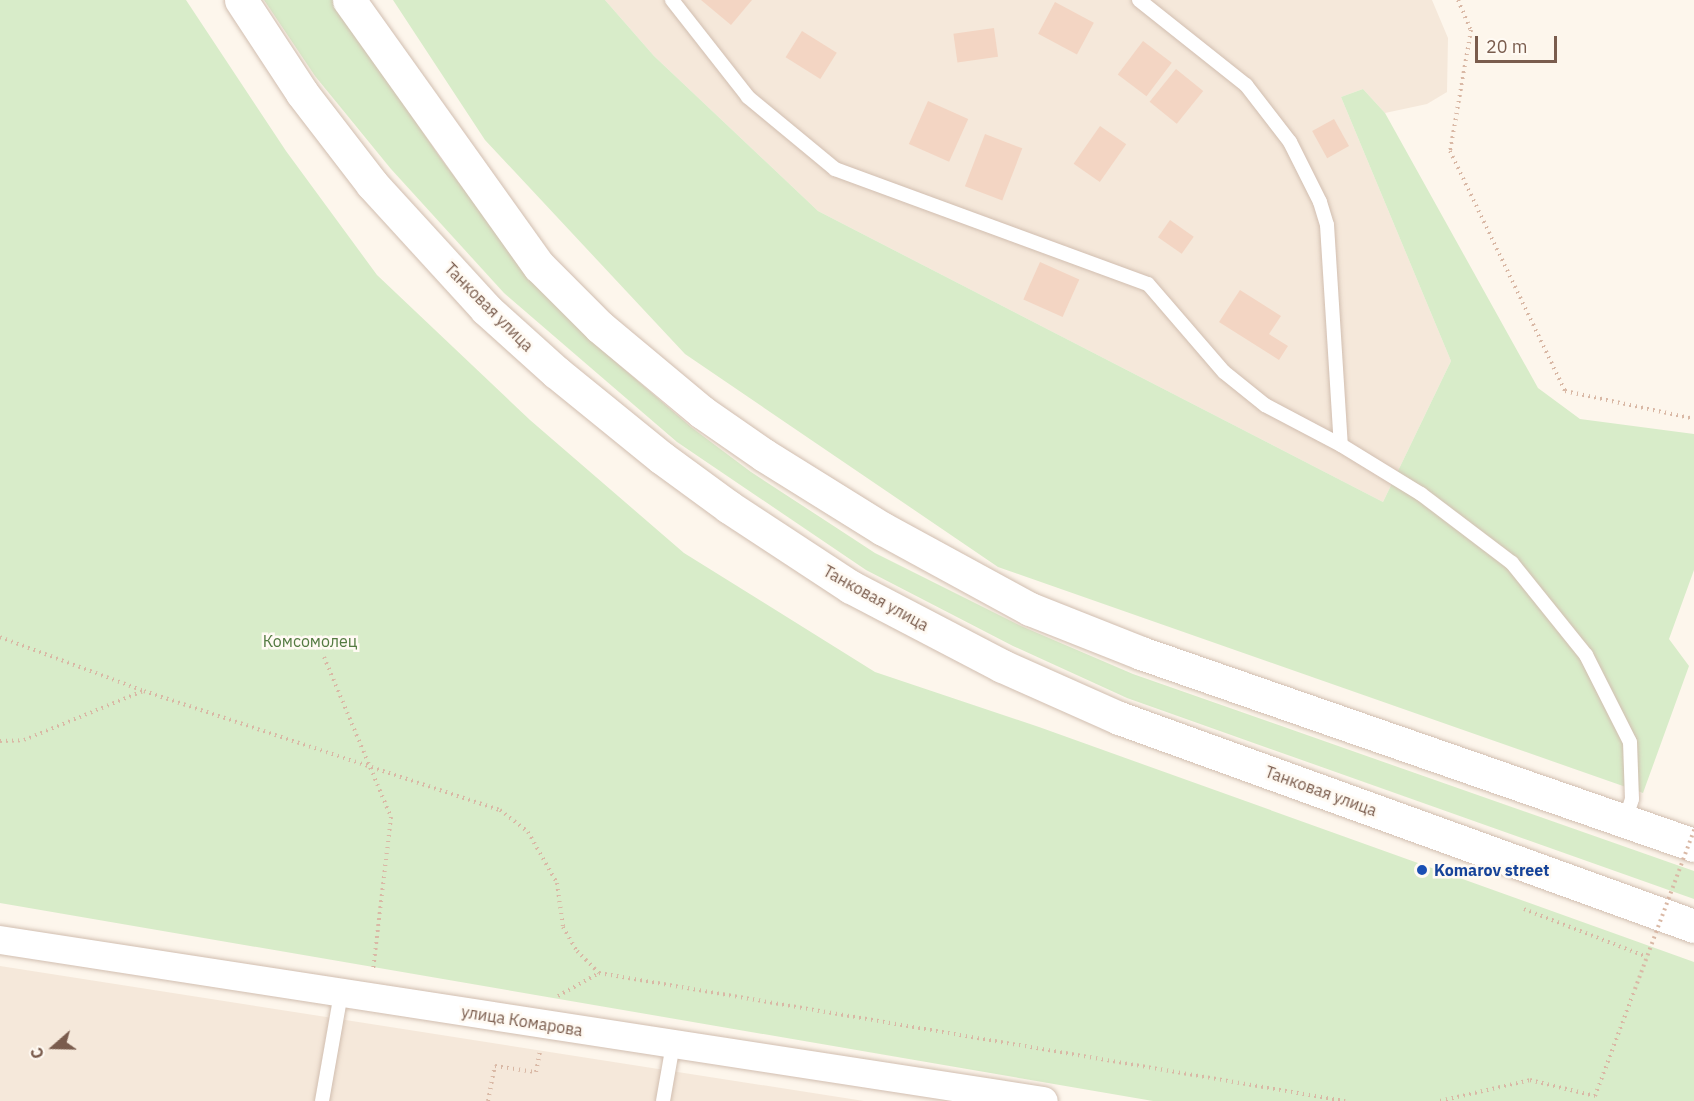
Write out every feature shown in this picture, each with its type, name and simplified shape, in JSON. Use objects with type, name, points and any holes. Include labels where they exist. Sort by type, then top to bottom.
[{"type":"main road","name":"Танковая улица","points":[[241,0],[302,93],[372,184],[486,309],[556,372],[662,458],[729,507],[851,587],[1002,666],[1119,718],[1694,926]]},
{"type":"main road","points":[[350,0],[539,266],[600,327],[702,412],[764,455],[883,529],[1030,609],[1141,653],[1694,845]]},
{"type":"street","name":"улица Комарова","points":[[0,940],[1044,1101]]},
{"type":"lane","points":[[672,0],[748,97],[835,169],[1148,284],[1224,372],[1264,405],[1341,445],[1421,494],[1512,563],[1586,655],[1630,742],[1632,799],[1625,821]]},
{"type":"lane","points":[[1143,1],[1246,85],[1290,142],[1320,202],[1327,225],[1341,445]]},
{"type":"lane","points":[[322,1101],[341,993]]},
{"type":"lane","points":[[663,1101],[673,1044]]},
{"type":"path","points":[[1458,0],[1471,30],[1450,151],[1565,391],[1694,419]]},
{"type":"path","points":[[0,637],[144,691],[500,810],[528,832],[557,883],[563,927],[577,951],[599,973],[1345,1101]]},
{"type":"path","points":[[324,657],[391,817],[373,972]]},
{"type":"path","points":[[0,741],[24,740],[144,691]]},
{"type":"path","points":[[1440,1101],[1530,1080],[1595,1096],[1694,830]]},
{"type":"path","points":[[1524,909],[1647,957]]},
{"type":"path","points":[[488,1101],[495,1066],[536,1072],[546,1024]]},
{"type":"shaded area","points":[[605,0],[1432,0],[1448,38],[1447,92],[1427,104],[1385,113],[1363,89],[1341,97],[1451,361],[1383,502],[818,211],[654,56]]},
{"type":"shaded area","points":[[0,966],[864,1101],[0,1101]]},
{"type":"green space","name":"Комсомолец","points":[[0,0],[186,0],[286,151],[377,275],[530,420],[684,553],[875,672],[1039,727],[1694,962],[1694,1101],[1153,1101],[0,903]]},
{"type":"green space","points":[[264,0],[334,0],[441,159],[529,274],[588,338],[691,427],[751,472],[875,553],[1021,626],[1133,674],[1694,871],[1694,899],[1127,698],[1013,646],[866,570],[677,442],[504,293],[391,169],[315,76]]},
{"type":"green space","points":[[393,0],[605,0],[654,56],[818,211],[1383,502],[1451,361],[1341,97],[1363,89],[1385,113],[1538,388],[1580,419],[1694,434],[1694,570],[1669,639],[1689,666],[1643,793],[998,567],[685,354],[485,140]]},
{"type":"building","points":[[701,0],[752,0],[731,25]]},
{"type":"building","points":[[1055,2],[1094,23],[1077,54],[1038,34]]},
{"type":"building","points":[[994,28],[998,57],[957,62],[953,34]]},
{"type":"building","points":[[802,31],[837,53],[820,79],[786,57]]},
{"type":"building","points":[[1143,41],[1172,63],[1146,96],[1118,75]]},
{"type":"building","points":[[1176,69],[1203,91],[1177,124],[1150,102]]},
{"type":"building","points":[[928,101],[968,119],[949,162],[909,144]]},
{"type":"building","points":[[1334,119],[1349,146],[1327,158],[1312,131]]},
{"type":"building","points":[[1100,126],[1126,144],[1100,182],[1074,164]]},
{"type":"building","points":[[985,134],[1022,148],[1002,201],[965,186]]},
{"type":"building","points":[[1170,220],[1194,237],[1182,254],[1158,237]]},
{"type":"building","points":[[1040,262],[1079,279],[1063,317],[1023,299]]},
{"type":"building","points":[[1240,290],[1281,316],[1269,334],[1288,346],[1279,360],[1219,322]]},
{"type":"place","name":"Komarov street","points":[[1422,870]]}]
